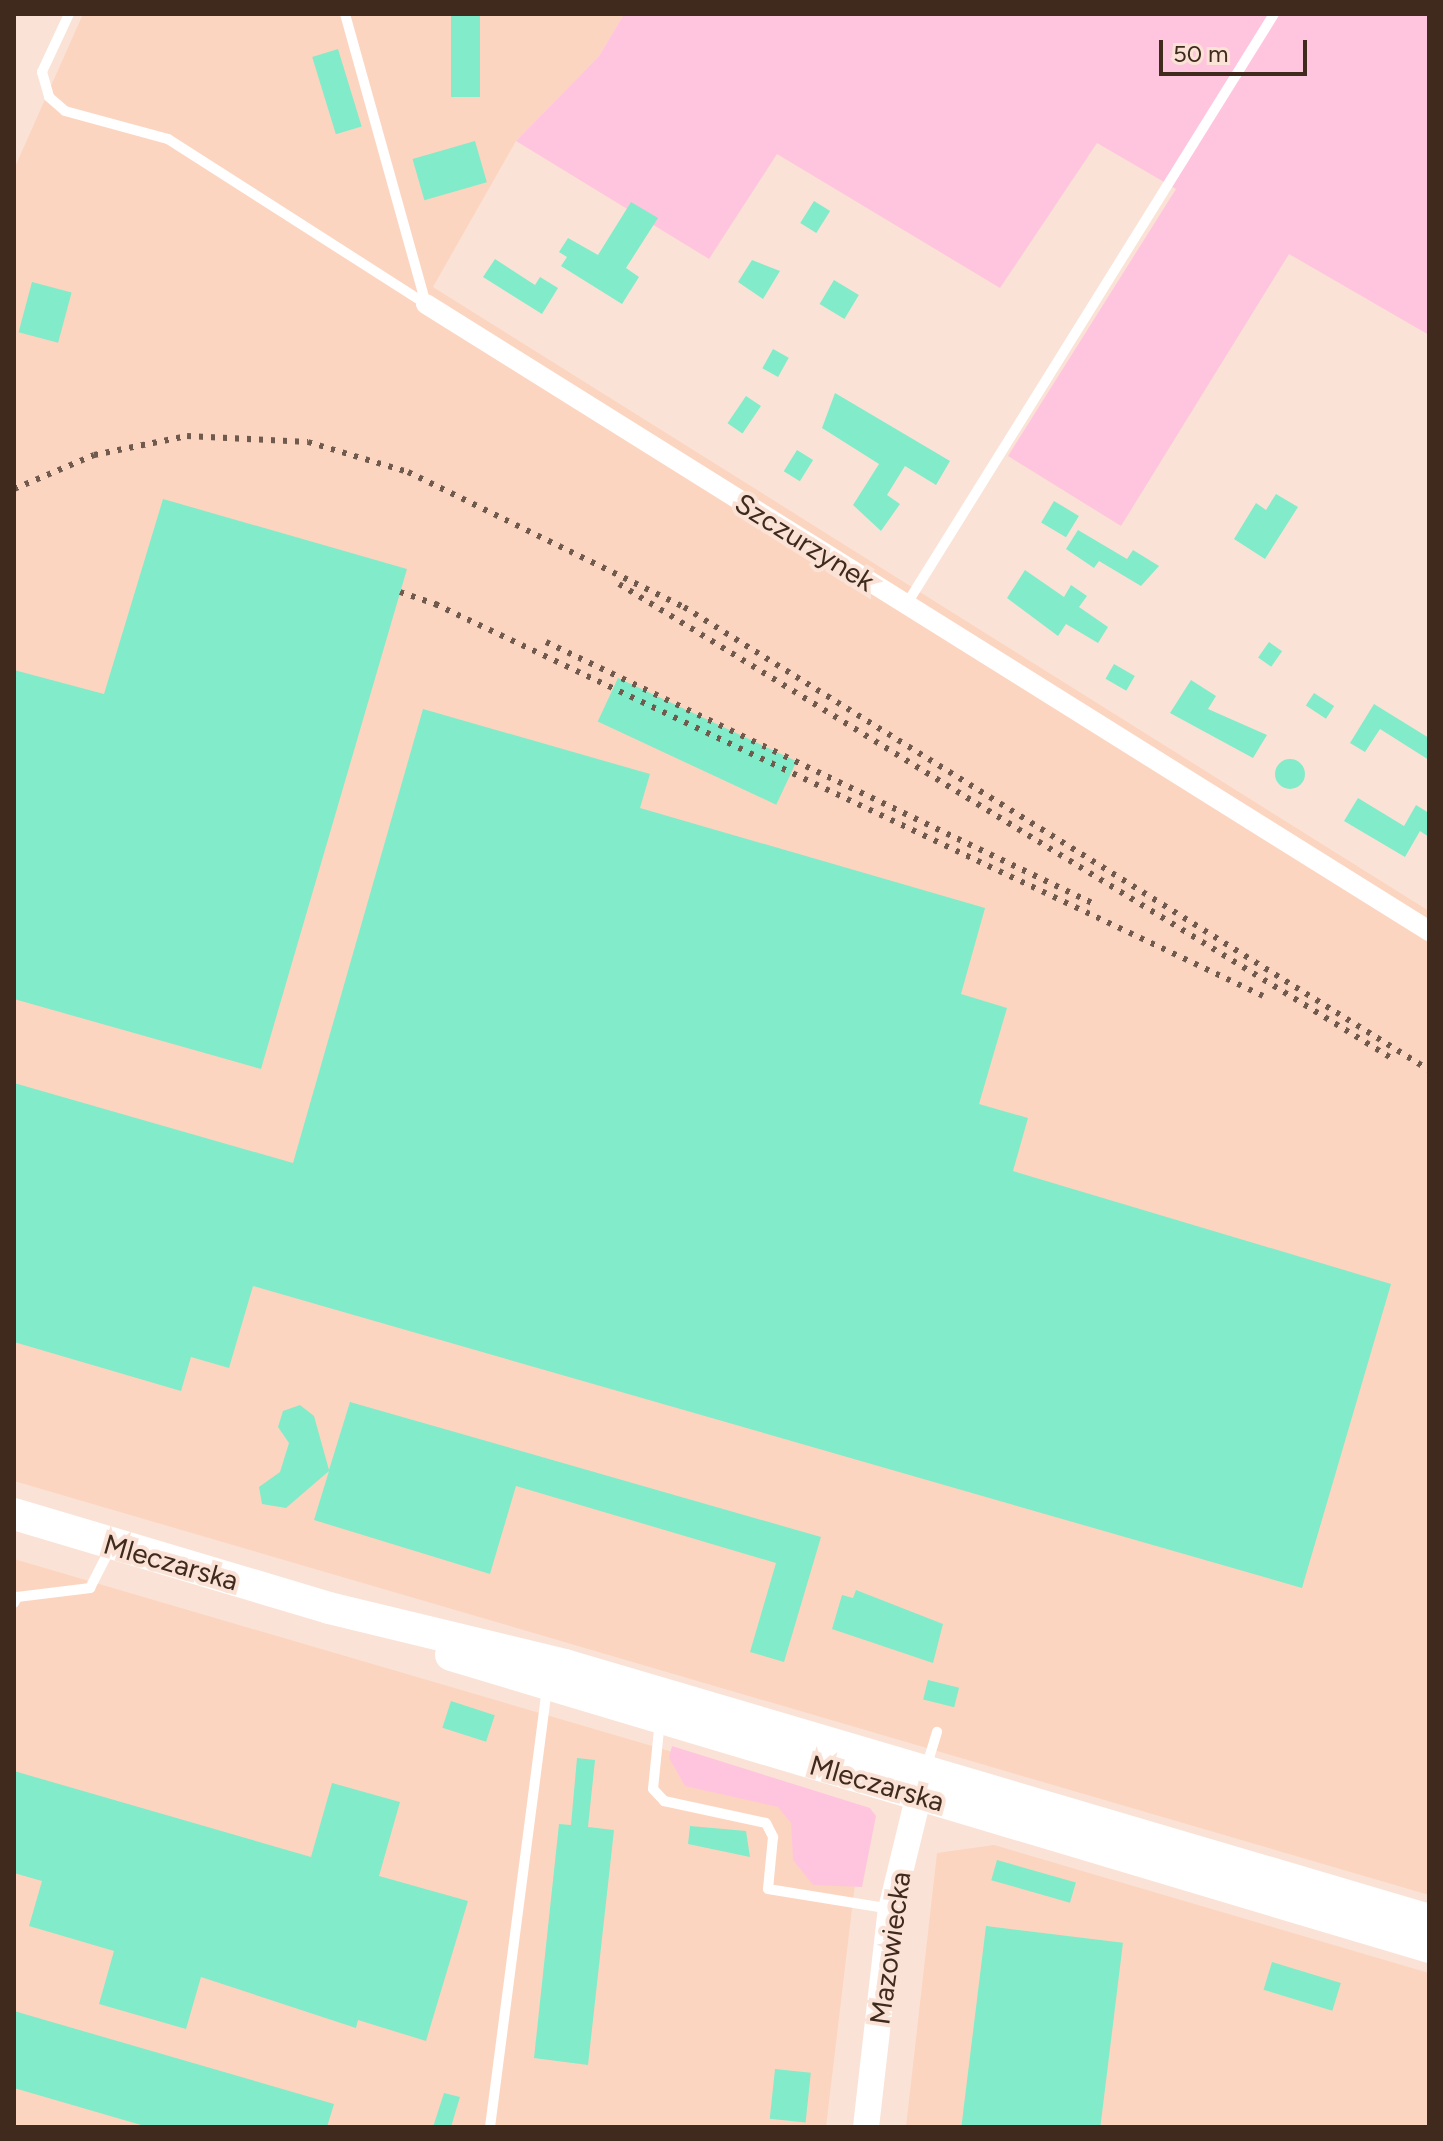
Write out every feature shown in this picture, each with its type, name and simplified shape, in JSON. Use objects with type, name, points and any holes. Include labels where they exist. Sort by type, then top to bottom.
[{"type":"main road","name":"Mleczarska","points":[[14,1514],[921,1783],[1429,1920]]},
{"type":"main road","name":"Mleczarska","points":[[329,1608],[547,1686],[663,1707]]},
{"type":"main road","name":"Mleczarska","points":[[921,1783],[1429,1947]]},
{"type":"street","name":"Szczurzynek","points":[[426,304],[1429,931]]},
{"type":"street","name":"Mazowiecka","points":[[866,2127],[891,1909],[921,1783]]},
{"type":"lane","points":[[69,14],[42,72],[49,97],[65,111],[168,139],[426,304]]},
{"type":"lane","points":[[345,14],[426,304]]},
{"type":"lane","points":[[906,605],[1274,14]]},
{"type":"lane","points":[[14,1603],[17,1597],[90,1588],[111,1545]]},
{"type":"lane","points":[[490,2127],[547,1686]]},
{"type":"lane","points":[[663,1707],[653,1789],[664,1801],[766,1823],[773,1837],[768,1889],[891,1909]]},
{"type":"lane","points":[[921,1783],[937,1732]]},
{"type":"shaded area","points":[[83,14],[624,14],[599,56],[516,141],[433,287],[1429,911],[1429,1895],[14,1481],[14,169]]},
{"type":"shaded area","points":[[624,14],[1429,14],[1429,335],[1289,254],[1121,526],[1008,456],[1176,189],[1097,143],[1000,288],[777,154],[709,259],[516,141],[599,56]]},
{"type":"shaded area","points":[[14,1559],[864,1808],[826,2127],[14,2127]]},
{"type":"shaded area","points":[[672,1746],[870,1808],[876,1816],[862,1887],[813,1885],[793,1860],[791,1823],[778,1807],[685,1786],[669,1758]]},
{"type":"shaded area","points":[[994,1845],[1429,1973],[1429,2127],[906,2127],[937,1853]]},
{"type":"building","points":[[451,14],[480,14],[480,97],[451,97]]},
{"type":"building","points":[[338,49],[362,126],[336,134],[312,57]]},
{"type":"building","points":[[475,141],[487,182],[424,200],[413,159]]},
{"type":"building","points":[[814,201],[830,211],[816,233],[800,223]]},
{"type":"building","points":[[631,202],[658,218],[626,268],[639,277],[622,304],[561,266],[567,257],[559,252],[568,238],[598,255]]},
{"type":"building","points":[[495,259],[535,285],[540,277],[558,288],[542,314],[483,277]]},
{"type":"building","points":[[752,260],[780,271],[763,299],[738,282]]},
{"type":"building","points":[[834,280],[859,295],[844,319],[820,304]]},
{"type":"building","points":[[32,282],[72,293],[58,343],[19,332]]},
{"type":"building","points":[[773,349],[789,358],[778,377],[762,368]]},
{"type":"building","points":[[835,393],[950,461],[936,485],[905,466],[887,495],[900,504],[881,531],[853,505],[879,464],[822,428]]},
{"type":"building","points":[[746,396],[761,406],[742,433],[728,423]]},
{"type":"building","points":[[797,450],[813,460],[800,481],[784,471]]},
{"type":"building","points":[[1276,494],[1298,507],[1265,559],[1234,539],[1256,503],[1266,510]]},
{"type":"building","points":[[163,499],[407,569],[261,1069],[14,999],[14,670],[104,694]]},
{"type":"building","points":[[1054,501],[1079,516],[1066,537],[1041,522]]},
{"type":"building","points":[[1078,530],[1127,559],[1133,550],[1159,566],[1141,586],[1099,561],[1094,568],[1066,549]]},
{"type":"building","points":[[1025,570],[1064,597],[1071,585],[1087,596],[1079,607],[1108,627],[1098,643],[1066,624],[1058,636],[1007,598]]},
{"type":"building","points":[[1269,642],[1282,651],[1271,667],[1258,658]]},
{"type":"building","points":[[1114,664],[1135,676],[1126,691],[1106,679]]},
{"type":"building","points":[[618,678],[797,761],[776,805],[598,722]]},
{"type":"building","points":[[1191,680],[1216,696],[1208,709],[1267,735],[1253,758],[1170,713]]},
{"type":"building","points":[[1314,693],[1334,706],[1326,719],[1306,706]]},
{"type":"building","points":[[1374,704],[1429,738],[1429,760],[1380,729],[1365,752],[1350,743]]},
{"type":"building","points":[[423,709],[650,774],[640,808],[985,908],[961,994],[1007,1008],[979,1104],[1028,1118],[1013,1171],[1391,1284],[1302,1588],[253,1286],[229,1368],[191,1357],[181,1391],[14,1342],[14,1083],[293,1163]]},
{"type":"building","points":[[1290,759],[1301,763],[1305,774],[1301,785],[1290,789],[1279,785],[1275,774],[1279,763]]},
{"type":"building","points":[[1358,798],[1404,826],[1416,805],[1429,813],[1429,837],[1420,831],[1405,857],[1344,821]]},
{"type":"building","points":[[350,1402],[821,1537],[784,1662],[750,1652],[776,1563],[516,1486],[490,1574],[314,1520],[329,1471],[286,1508],[262,1504],[259,1487],[280,1472],[289,1443],[278,1427],[283,1411],[300,1405],[314,1416],[329,1470]]},
{"type":"building","points":[[856,1590],[943,1624],[933,1663],[832,1629],[842,1595],[853,1598]]},
{"type":"building","points":[[928,1680],[959,1688],[954,1707],[923,1699]]},
{"type":"building","points":[[451,1701],[495,1715],[486,1742],[442,1728]]},
{"type":"building","points":[[577,1758],[595,1760],[588,1827],[614,1830],[588,2065],[534,2058],[559,1824],[571,1825]]},
{"type":"building","points":[[14,1771],[311,1857],[332,1783],[400,1802],[379,1876],[468,1901],[426,2041],[358,2020],[356,2028],[201,1977],[186,2029],[99,2004],[114,1951],[29,1926],[42,1881],[14,1873]]},
{"type":"building","points":[[690,1826],[746,1831],[750,1857],[688,1844]]},
{"type":"building","points":[[997,1860],[1076,1883],[1070,1903],[991,1880]]},
{"type":"building","points":[[986,1926],[1123,1943],[1100,2127],[961,2126]]},
{"type":"building","points":[[1272,1962],[1341,1983],[1332,2011],[1264,1990]]},
{"type":"building","points":[[14,2011],[334,2104],[327,2127],[148,2127],[14,2088]]},
{"type":"building","points":[[775,2069],[811,2073],[806,2122],[770,2119]]},
{"type":"building","points":[[444,2093],[460,2097],[451,2127],[433,2127]]},
{"type":"railway","points":[[14,489],[94,455],[187,436],[308,442],[408,472],[684,607],[1429,1070]]},
{"type":"railway","points":[[619,584],[1393,1059]]},
{"type":"railway","points":[[400,592],[444,607]]},
{"type":"railway","points":[[435,604],[1263,996]]},
{"type":"railway","points":[[546,642],[1094,904]]}]
